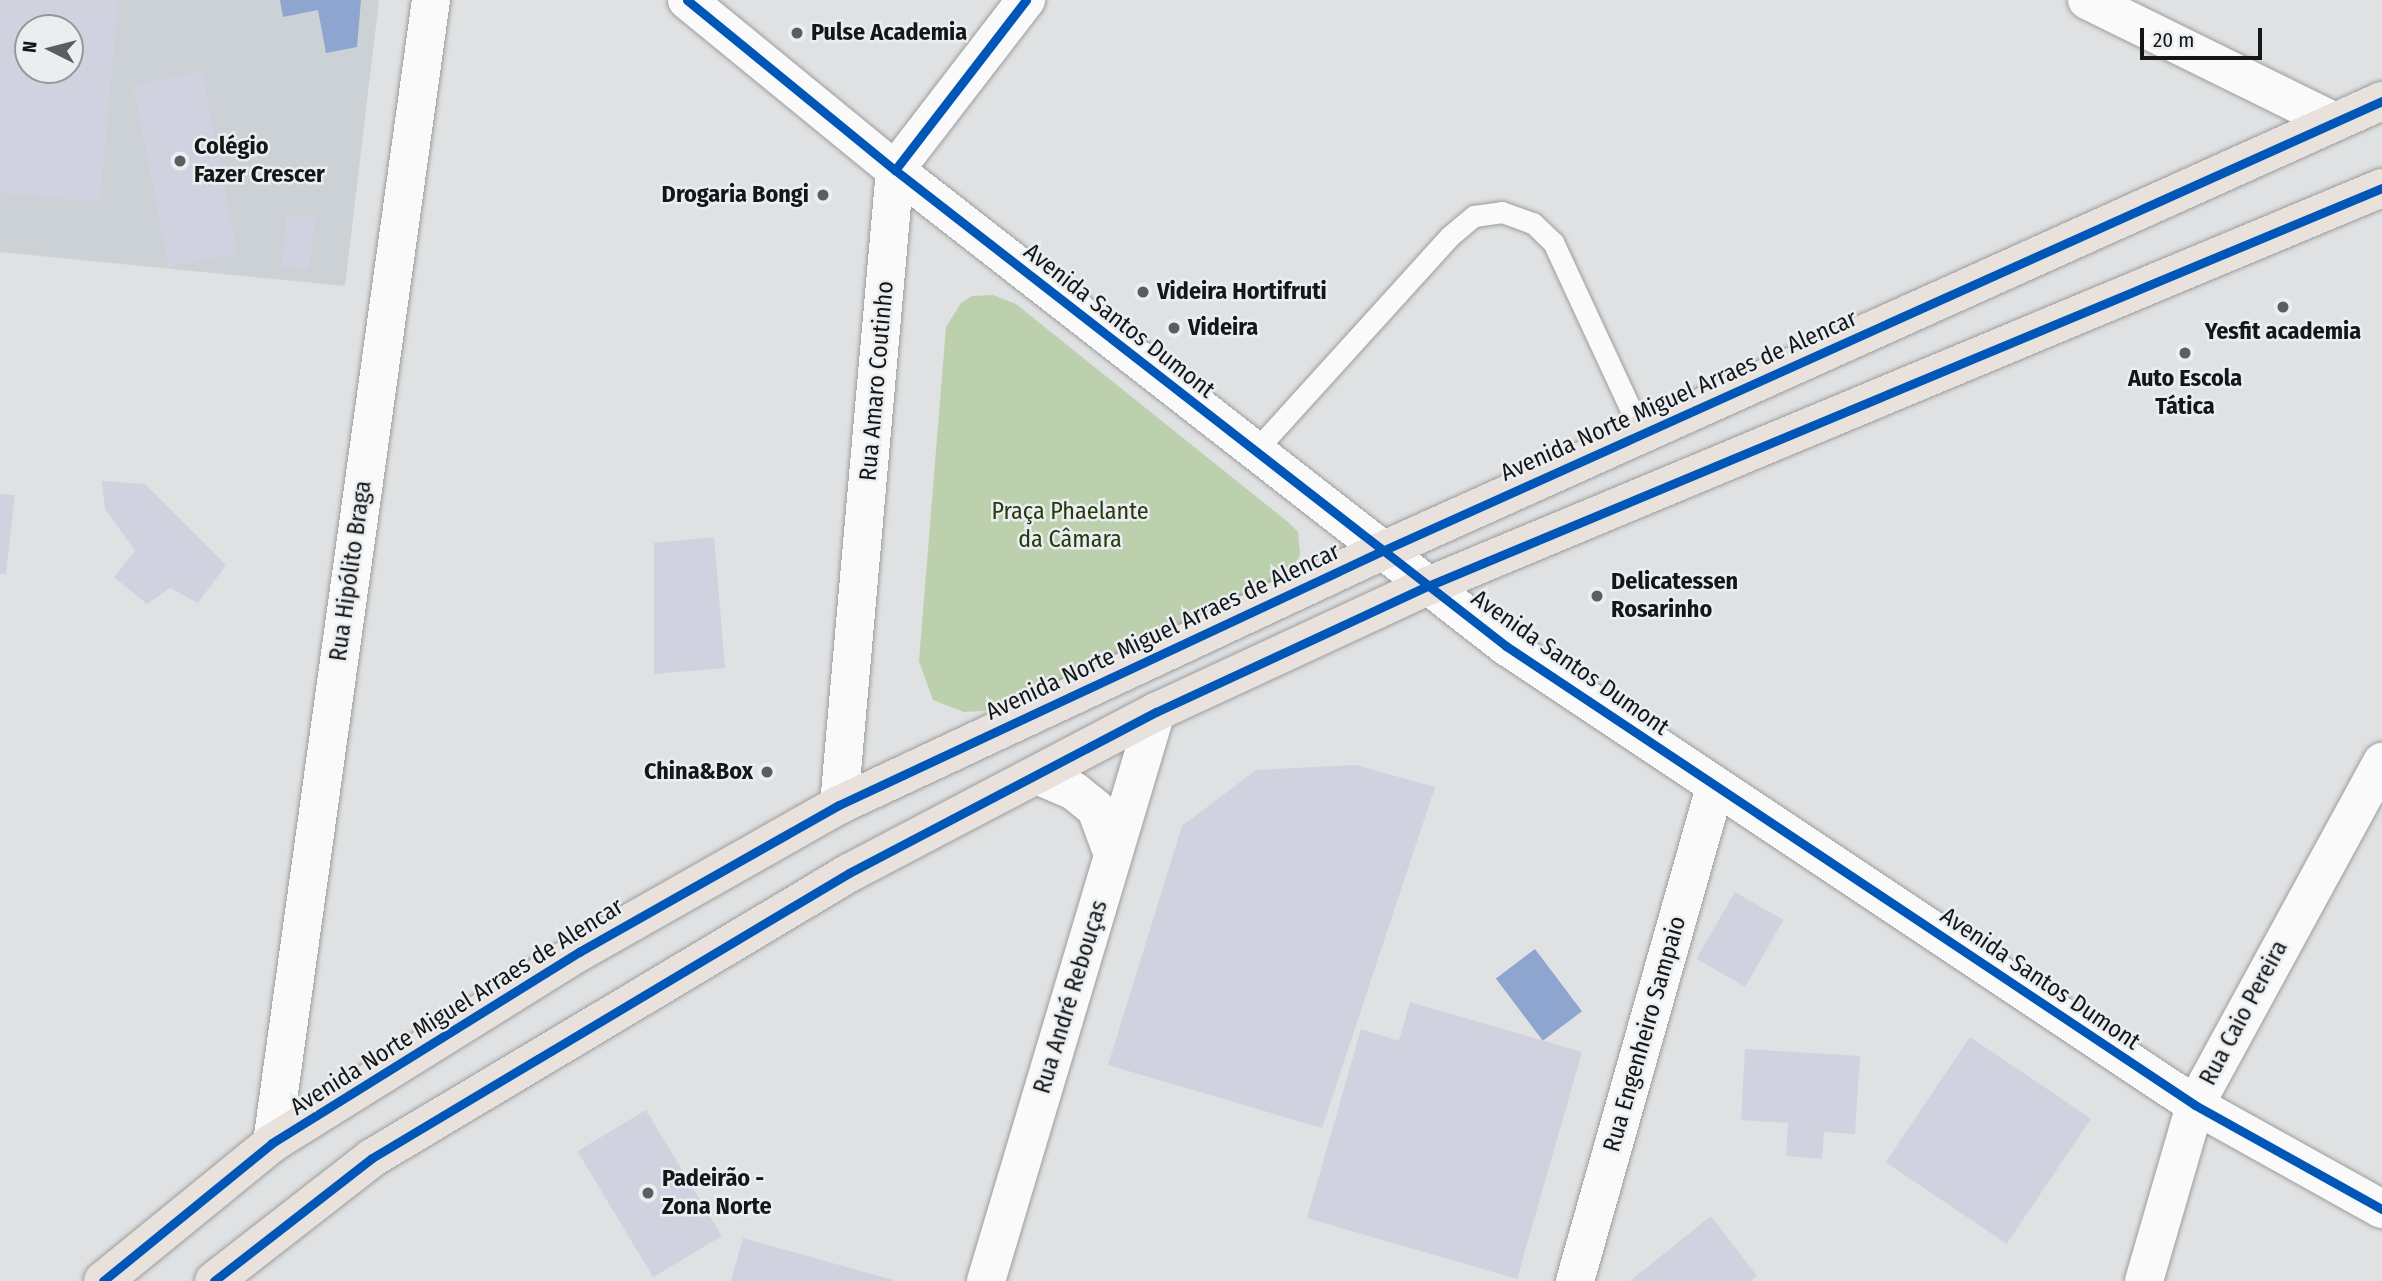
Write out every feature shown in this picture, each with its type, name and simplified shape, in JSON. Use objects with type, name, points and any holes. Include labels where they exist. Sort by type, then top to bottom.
[{"type":"main road","name":"Avenida Norte Miguel Arraes de Alencar","points":[[103,1281],[272,1143],[579,952],[839,805],[1382,551],[2382,101]]},
{"type":"main road","points":[[214,1281],[372,1158],[849,873],[1156,712],[1428,586],[2382,188]]},
{"type":"street","name":"Rua Hipólito Braga","points":[[272,1143],[431,0]]},
{"type":"street","name":"Avenida Santos Dumont","points":[[687,0],[895,170],[1506,646],[2195,1105],[2382,1209]]},
{"type":"street","points":[[895,170],[1026,0]]},
{"type":"street","points":[[2087,0],[2333,121]]},
{"type":"street","name":"Rua Amaro Coutinho","points":[[839,805],[895,170]]},
{"type":"street","name":"Rua André Rebouças","points":[[986,1281],[1156,712]]},
{"type":"street","name":"Rua Caio Pereira","points":[[2144,1281],[2195,1105],[2382,762]]},
{"type":"street","points":[[1037,775],[1074,791],[1096,809],[1113,855]]},
{"type":"street","name":"Rua Engenheiro Sampaio","points":[[1575,1281],[1715,787]]},
{"type":"lane","points":[[1255,451],[1450,236],[1474,216],[1502,212],[1533,223],[1553,242],[1642,434]]},
{"type":"shaded area","name":"Colégio Fazer Crescer","points":[[0,0],[379,0],[345,286],[0,252]]},
{"type":"green space","name":"Praça Phaelante da Câmara","points":[[993,295],[1016,304],[1288,522],[1298,532],[1300,554],[1293,573],[1281,585],[996,710],[964,712],[933,700],[919,661],[946,327],[961,303],[972,296]]},
{"type":"water","points":[[280,0],[361,0],[357,47],[326,53],[318,10],[283,17]]},
{"type":"water","points":[[1535,949],[1582,1011],[1543,1041],[1496,978]]},
{"type":"building","points":[[0,0],[118,1],[100,202],[0,193]]},
{"type":"building","points":[[202,72],[237,254],[169,267],[133,85]]},
{"type":"building","points":[[287,215],[315,218],[309,270],[282,267]]},
{"type":"building","points":[[102,481],[145,484],[226,565],[198,603],[170,588],[147,604],[114,577],[135,551],[105,509]]},
{"type":"building","points":[[0,494],[15,495],[6,574],[0,574]]},
{"type":"building","points":[[714,537],[725,668],[654,674],[654,543]]},
{"type":"building","points":[[1356,765],[1435,787],[1322,1128],[1108,1065],[1182,826],[1256,770]]},
{"type":"building","points":[[1735,892],[1783,920],[1745,987],[1696,959]]},
{"type":"building","points":[[1410,1002],[1582,1052],[1517,1279],[1307,1218],[1361,1029],[1399,1041]]},
{"type":"building","points":[[1970,1037],[2091,1119],[2007,1244],[1886,1162]]},
{"type":"building","points":[[1745,1049],[1860,1056],[1855,1134],[1824,1132],[1822,1159],[1786,1156],[1788,1123],[1741,1120]]},
{"type":"building","name":"Padeirão - Zona Norte","points":[[646,1110],[722,1236],[653,1277],[577,1151]]},
{"type":"building","points":[[1711,1216],[1757,1276],[1750,1281],[1630,1281]]},
{"type":"building","points":[[743,1238],[893,1280],[893,1281],[731,1281]]},
{"type":"cycle path","points":[[687,0],[895,170],[1506,646],[2195,1105],[2382,1209]]},
{"type":"cycle path","points":[[895,170],[1026,0]]},
{"type":"cycle path","points":[[103,1281],[272,1143],[579,952],[839,805],[1382,551],[2382,101]]},
{"type":"cycle path","points":[[214,1281],[372,1158],[849,873],[1156,712],[1428,586],[2382,188]]},
{"type":"place","name":"Pulse Academia","points":[[797,33]]},
{"type":"place","name":"Colégio Fazer Crescer","points":[[180,161]]},
{"type":"place","name":"Drogaria Bongi","points":[[823,195]]},
{"type":"place","name":"Videira Hortifruti","points":[[1143,292]]},
{"type":"place","name":"Yesfit academia","points":[[2283,307]]},
{"type":"place","name":"Videira","points":[[1174,328]]},
{"type":"place","name":"Auto Escola Tática","points":[[2185,353]]},
{"type":"place","name":"Delicatessen Rosarinho","points":[[1597,596]]},
{"type":"place","name":"China&Box","points":[[767,772]]},
{"type":"place","name":"Padeirão - Zona Norte","points":[[648,1193]]}]
